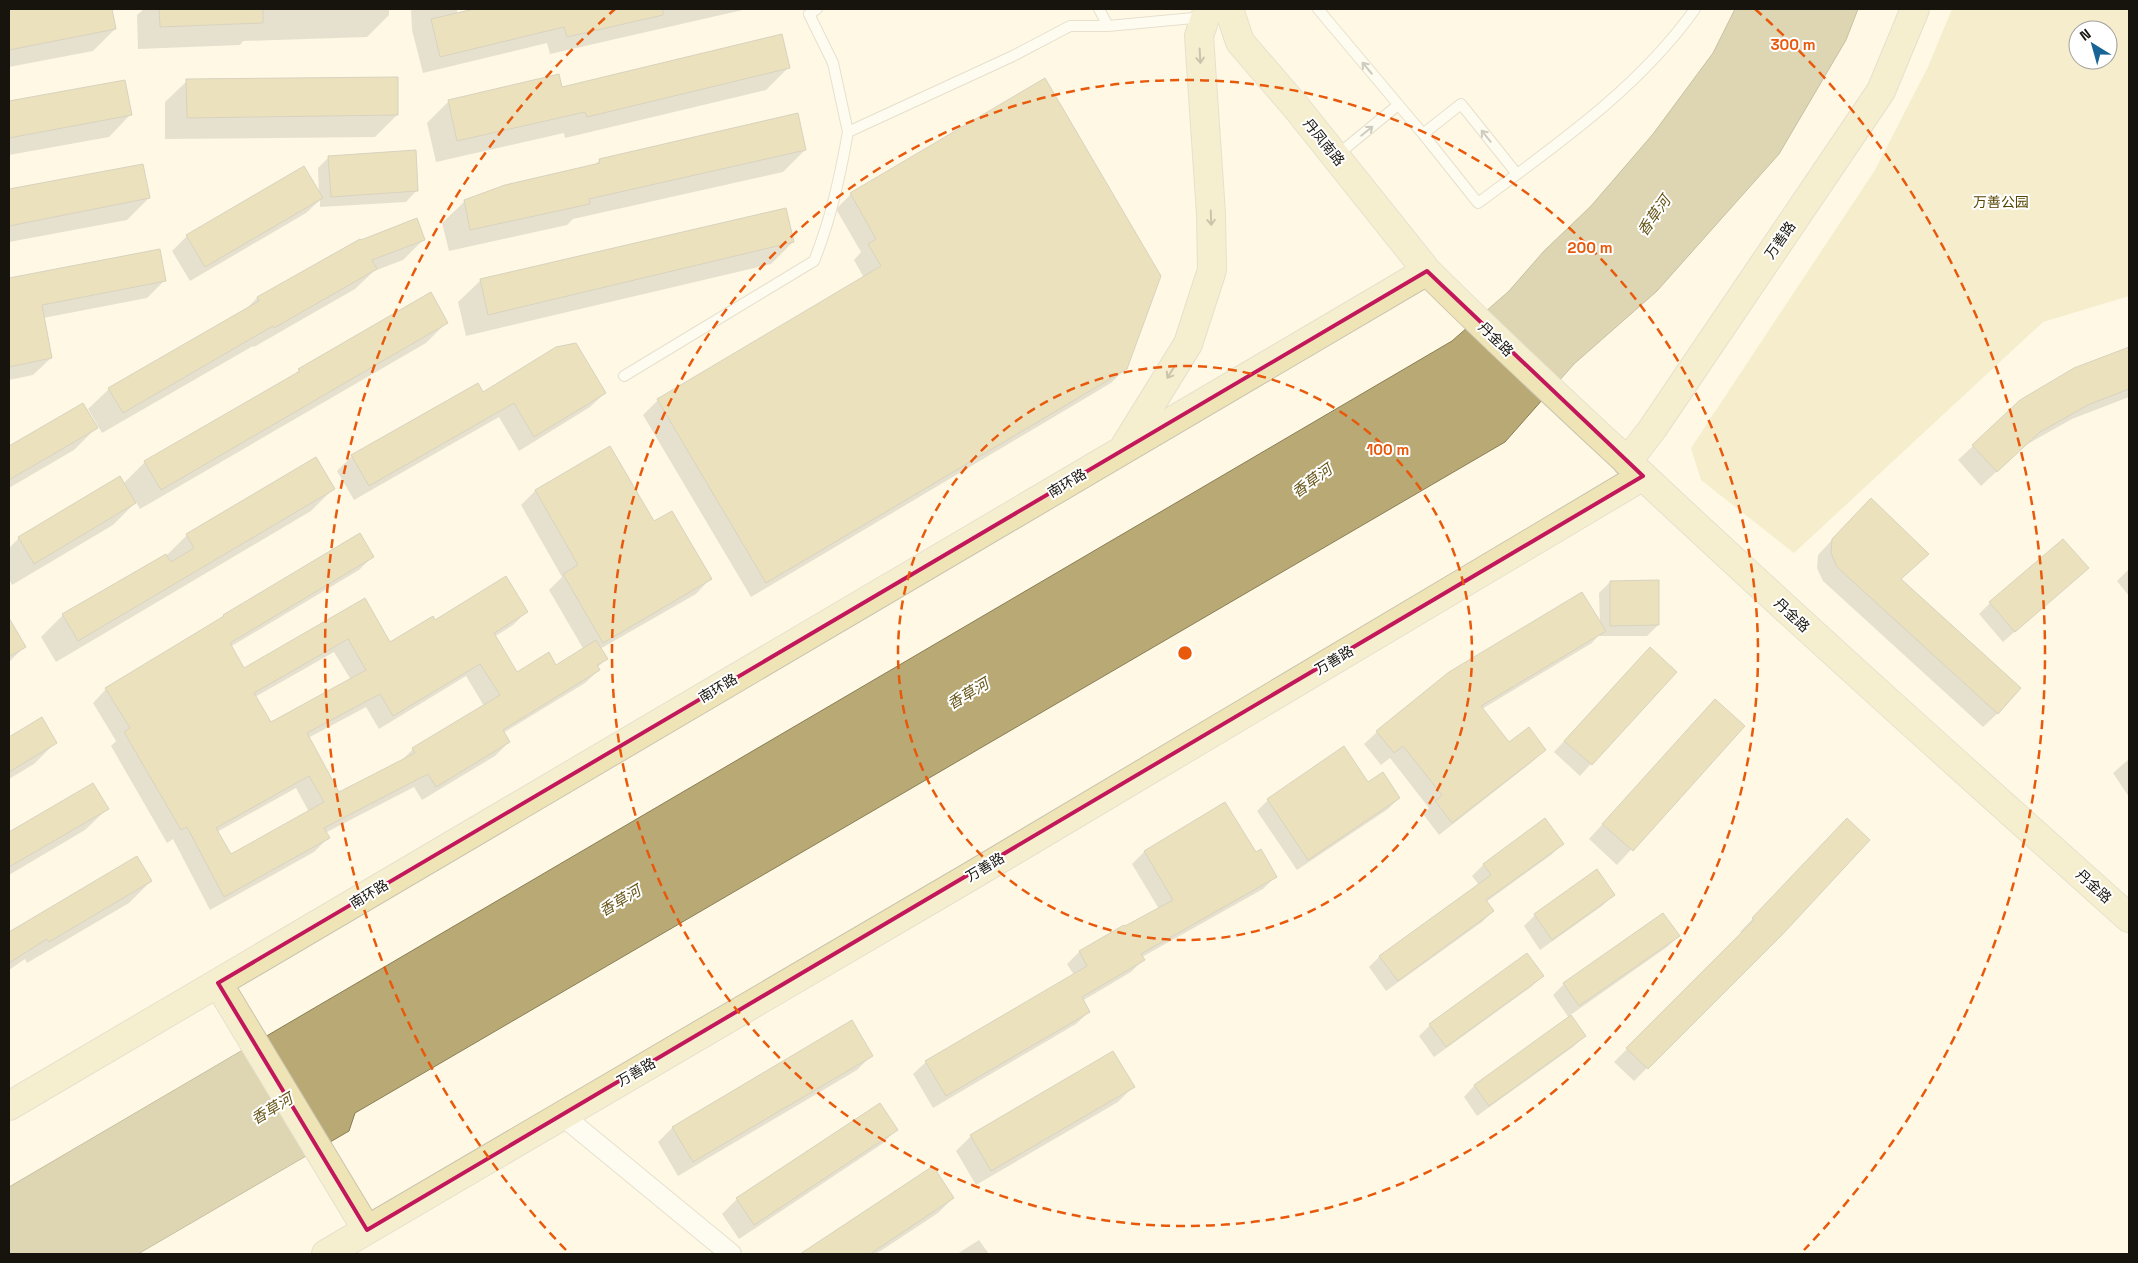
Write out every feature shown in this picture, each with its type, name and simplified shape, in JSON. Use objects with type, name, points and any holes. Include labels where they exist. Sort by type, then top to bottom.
[{"type":"main road","name":"万善路","points":[[326,1254],[562,1116],[1635,469],[1653,428],[1881,91],[1915,9]]},
{"type":"main road","name":"丹凤南路","points":[[1218,13],[1427,270],[1462,306]]},
{"type":"main road","points":[[1123,449],[1188,344],[1212,270],[1211,214],[1199,36],[1218,13]]},
{"type":"main road","name":"南环路","points":[[9,1106],[1427,270]]},
{"type":"main road","name":"丹金路","points":[[1462,306],[1805,627],[2129,918]]},
{"type":"main road","points":[[218,983],[367,1230]]},
{"type":"street","points":[[562,1116],[731,1254]]},
{"type":"lane","points":[[1098,9],[1108,26]]},
{"type":"lane","points":[[1318,9],[1423,134],[1478,204],[1576,130],[1626,88],[1675,37],[1695,9]]},
{"type":"lane","points":[[624,376],[814,261],[824,237],[839,181],[848,132],[833,63],[811,10]]},
{"type":"lane","points":[[848,132],[1014,56],[1070,26],[1108,26],[1218,13]]},
{"type":"lane","points":[[1423,134],[1461,104],[1517,174]]},
{"type":"lane","points":[[1335,156],[1398,105]]},
{"type":"highlighted area","points":[[1427,271],[1643,476],[367,1230],[218,983]]},
{"type":"green space","name":"万善公园","points":[[1952,9],[2129,9],[2129,296],[2043,322],[1794,553],[1701,480],[1691,448],[1875,170],[1928,67]]},
{"type":"water","name":"香草河","points":[[1735,9],[1858,9],[1846,40],[1779,154],[1657,291],[1574,364],[1505,442],[355,1113],[349,1131],[138,1254],[9,1254],[9,1187],[1452,341],[1509,291],[1544,251],[1591,206],[1653,134],[1713,53]]},
{"type":"building","points":[[112,9],[116,29],[9,50],[9,10]]},
{"type":"building","points":[[159,9],[263,9],[263,23],[160,27]]},
{"type":"building","points":[[474,9],[663,9],[663,15],[567,37],[564,27],[440,57],[431,19]]},
{"type":"building","points":[[782,34],[790,68],[587,117],[585,112],[457,141],[448,100],[559,74],[562,87]]},
{"type":"building","points":[[398,77],[398,115],[187,118],[186,79]]},
{"type":"building","points":[[1045,78],[1161,276],[1127,369],[766,583],[657,399],[881,266],[868,244],[876,239],[850,193]]},
{"type":"building","points":[[125,80],[132,115],[9,138],[9,101]]},
{"type":"building","points":[[798,113],[806,150],[589,199],[590,204],[470,230],[464,200],[505,185],[600,163],[599,159]]},
{"type":"building","points":[[416,150],[418,191],[331,197],[328,156]]},
{"type":"building","points":[[143,164],[150,198],[9,226],[9,189]]},
{"type":"building","points":[[304,166],[323,198],[205,267],[186,235]]},
{"type":"building","points":[[786,208],[794,242],[488,315],[480,279]]},
{"type":"building","points":[[417,218],[425,240],[372,260],[377,269],[274,328],[273,326],[123,413],[108,388],[259,301],[257,297],[360,239]]},
{"type":"building","points":[[160,249],[166,281],[42,305],[52,358],[9,367],[9,278]]},
{"type":"building","points":[[431,292],[448,323],[161,490],[144,461],[300,371],[298,369]]},
{"type":"building","points":[[576,343],[606,393],[534,437],[514,403],[369,486],[351,455],[478,383],[483,392],[556,347]]},
{"type":"building","points":[[2129,347],[2129,389],[2088,405],[2040,432],[1997,472],[1972,445],[2020,400],[2074,368]]},
{"type":"building","points":[[83,403],[98,428],[9,480],[9,446]]},
{"type":"building","points":[[610,446],[654,521],[672,511],[712,579],[603,643],[563,574],[578,565],[535,490]]},
{"type":"building","points":[[316,457],[335,489],[78,641],[62,614],[166,554],[171,562],[194,548],[186,534]]},
{"type":"building","points":[[120,476],[136,503],[34,564],[18,537]]},
{"type":"building","points":[[1871,498],[1929,554],[1901,579],[2021,688],[1998,714],[1837,567],[1831,553],[1832,539]]},
{"type":"building","points":[[360,533],[374,557],[230,643],[244,668],[365,598],[390,642],[433,616],[435,620],[506,576],[528,612],[494,633],[517,672],[549,652],[556,665],[596,640],[608,659],[597,665],[600,670],[503,730],[510,742],[436,787],[428,774],[324,828],[330,838],[224,897],[187,827],[181,830],[124,732],[130,728],[105,688]],"holes":[[[348,639],[366,670],[271,722],[254,693]],[[480,664],[500,695],[412,748],[415,753],[339,792],[307,733],[380,694],[393,716]],[[309,776],[324,802],[231,854],[216,828]]]},
{"type":"building","points":[[2063,539],[2089,568],[2015,632],[1989,602]]},
{"type":"building","points":[[1659,580],[1659,625],[1610,626],[1610,581]]},
{"type":"building","points":[[1582,592],[1606,631],[1481,706],[1509,742],[1529,727],[1546,750],[1452,823],[1435,801],[1442,795],[1403,746],[1394,753],[1376,731],[1449,672]]},
{"type":"building","points":[[9,618],[26,647],[9,657]]},
{"type":"building","points":[[1650,647],[1677,672],[1592,765],[1564,741]]},
{"type":"building","points":[[1715,699],[1745,726],[1633,851],[1602,824]]},
{"type":"building","points":[[42,717],[57,743],[9,772],[9,737]]},
{"type":"building","points":[[1344,746],[1368,782],[1383,772],[1400,798],[1308,860],[1267,799]]},
{"type":"building","points":[[93,783],[109,809],[9,867],[9,832]]},
{"type":"building","points":[[1225,802],[1256,852],[1261,849],[1277,877],[1141,954],[1145,960],[1082,997],[1090,1012],[946,1096],[925,1061],[1087,966],[1079,951],[1173,900],[1144,851]]},
{"type":"building","points":[[1545,818],[1564,844],[1486,900],[1494,911],[1398,981],[1379,956],[1491,875],[1483,864]]},
{"type":"building","points":[[1847,818],[1870,840],[1781,936],[1648,1069],[1626,1048],[1754,920],[1752,918]]},
{"type":"building","points":[[137,856],[152,881],[49,942],[47,939],[9,963],[9,932]]},
{"type":"building","points":[[1597,869],[1615,895],[1552,940],[1534,914]]},
{"type":"building","points":[[1663,913],[1680,936],[1579,1006],[1563,983]]},
{"type":"building","points":[[1527,953],[1544,976],[1446,1047],[1429,1024]]},
{"type":"building","points":[[1571,1015],[1586,1036],[1489,1106],[1474,1085]]},
{"type":"building","points":[[852,1020],[873,1056],[693,1162],[672,1127]]},
{"type":"building","points":[[1113,1051],[1135,1087],[991,1171],[970,1135]]},
{"type":"building","points":[[880,1103],[898,1130],[754,1225],[736,1198]]},
{"type":"building","points":[[933,1166],[954,1198],[870,1254],[800,1254]]}]
